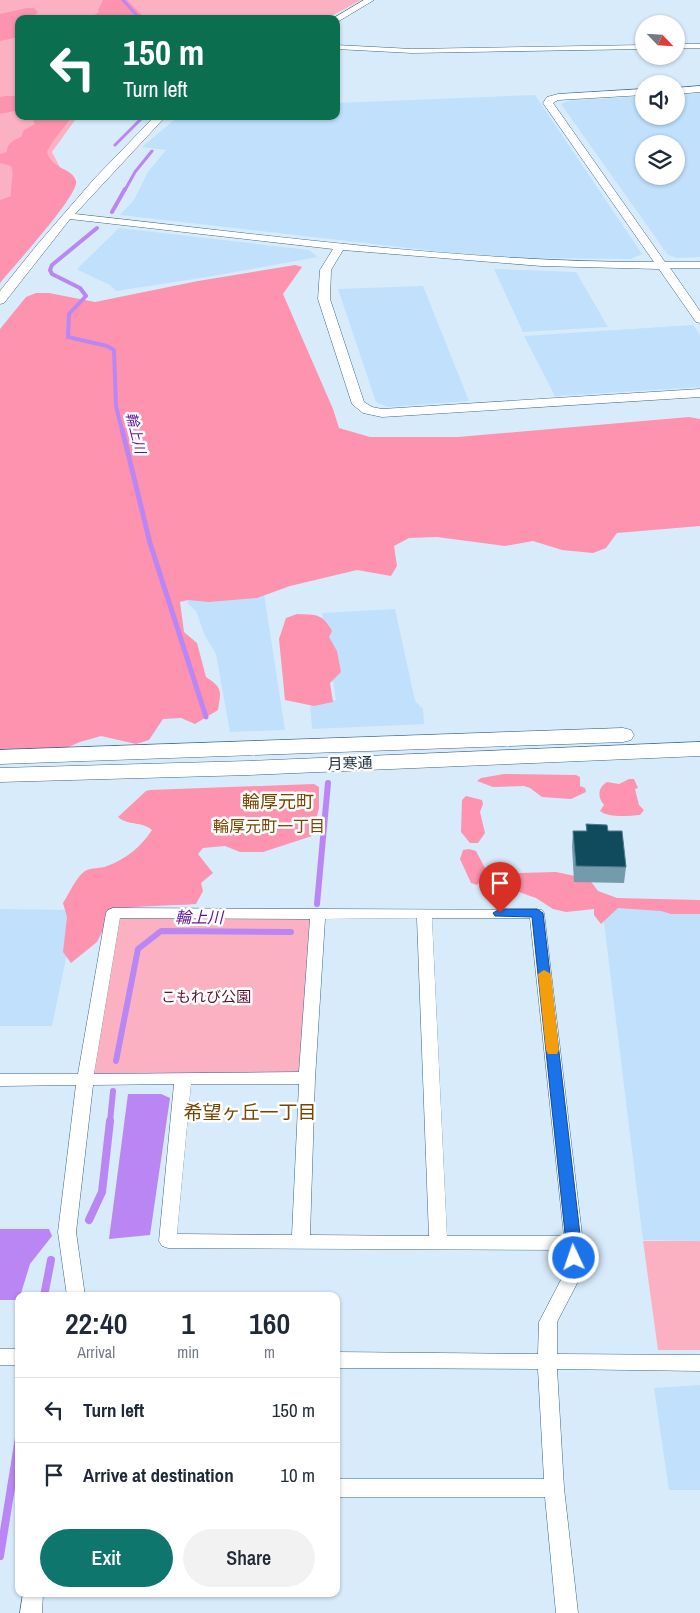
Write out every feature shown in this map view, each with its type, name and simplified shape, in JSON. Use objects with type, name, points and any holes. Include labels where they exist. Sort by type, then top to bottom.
[{"type":"highway","name":"月寒通","points":[[0,758],[700,733]]},
{"type":"highway","name":"月寒通","points":[[0,776],[250,768],[700,748]]},
{"type":"street","points":[[340,17],[370,0]]},
{"type":"street","points":[[685,46],[700,46]]},
{"type":"street","points":[[340,47],[420,51],[635,47]]},
{"type":"street","points":[[685,90],[700,89]]},
{"type":"street","points":[[635,93],[558,97],[550,99],[548,103],[700,319]]},
{"type":"street","points":[[0,301],[47,238],[134,142],[157,120]]},
{"type":"street","points":[[68,216],[341,246],[519,263],[700,265]]},
{"type":"street","points":[[341,246],[328,260],[322,282],[324,299],[358,404],[368,410],[382,413],[700,393]]},
{"type":"street","points":[[75,1292],[67,1232],[86,1080],[113,913],[537,913],[574,1243],[574,1272],[548,1322],[547,1363],[554,1488],[567,1613]]},
{"type":"street","points":[[424,913],[438,1243]]},
{"type":"street","points":[[301,1242],[307,1078],[318,914]]},
{"type":"street","points":[[183,1078],[168,1241],[574,1243]]},
{"type":"street","points":[[0,1080],[307,1078]]},
{"type":"street","points":[[0,1358],[15,1357]]},
{"type":"street","points":[[340,1360],[700,1363]]},
{"type":"street","points":[[340,1488],[554,1488]]},
{"type":"street","points":[[31,1613],[33,1597]]},
{"type":"shaded area","points":[[103,0],[127,0],[142,15],[94,15],[99,12],[98,10]]},
{"type":"shaded area","points":[[27,8],[34,8],[38,12],[35,15],[15,15],[15,38],[0,41],[0,14]]},
{"type":"shaded area","points":[[700,93],[700,257],[677,258],[668,255],[561,104],[568,101],[635,97],[635,125],[685,125],[685,94]]},
{"type":"shaded area","points":[[535,95],[642,254],[631,259],[529,258],[452,253],[120,215],[134,200],[148,172],[166,150],[142,147],[174,120],[340,120],[340,103]]},
{"type":"shaded area","points":[[15,96],[15,111],[0,114],[0,97]]},
{"type":"shaded area","points":[[69,120],[52,142],[47,152],[54,163],[71,173],[76,181],[68,200],[57,215],[0,283],[0,200],[11,196],[13,173],[11,166],[0,163],[0,154],[7,152],[11,142],[21,137],[24,130],[35,124],[33,121]]},
{"type":"shaded area","points":[[119,228],[309,250],[318,257],[116,291],[110,285],[78,270],[78,268]]},
{"type":"shaded area","points":[[295,265],[302,267],[283,294],[333,409],[339,428],[370,437],[458,437],[689,417],[700,419],[700,526],[617,533],[606,548],[593,553],[562,550],[533,541],[505,546],[437,537],[409,538],[394,546],[397,566],[391,576],[357,570],[290,586],[257,598],[209,602],[188,600],[180,602],[184,632],[197,643],[206,677],[220,690],[218,710],[195,724],[181,718],[163,719],[149,740],[136,744],[101,736],[66,748],[0,749],[0,329],[26,297],[36,293],[49,293],[95,302],[198,281]]},
{"type":"shaded area","points":[[494,269],[576,272],[608,327],[523,332]]},
{"type":"shaded area","points":[[423,286],[469,401],[388,407],[376,402],[338,289]]},
{"type":"shaded area","points":[[693,325],[700,335],[700,387],[555,396],[524,336]]},
{"type":"shaded area","points":[[264,594],[285,730],[230,732],[216,654],[205,636],[196,611],[188,604],[187,597]]},
{"type":"shaded area","points":[[395,609],[415,701],[423,709],[424,724],[312,729],[310,702],[336,700],[322,613]]},
{"type":"shaded area","points":[[297,614],[318,616],[325,621],[332,631],[329,637],[337,651],[341,672],[330,683],[333,702],[314,706],[285,700],[279,639],[286,618]]},
{"type":"shaded area","points":[[504,774],[576,775],[580,777],[580,786],[585,788],[586,792],[571,799],[542,797],[524,786],[493,787],[477,781],[481,778]]},
{"type":"shaded area","points":[[629,779],[634,779],[638,788],[635,789],[639,805],[644,810],[640,815],[613,816],[600,811],[604,805],[600,796],[600,789],[604,784],[607,782],[619,784]]},
{"type":"shaded area","points":[[314,784],[319,787],[319,808],[312,836],[263,852],[240,852],[225,846],[203,848],[198,854],[213,873],[201,883],[203,891],[196,904],[143,906],[113,910],[97,942],[71,963],[63,952],[67,917],[63,903],[79,877],[85,871],[107,866],[127,856],[143,842],[152,830],[144,825],[126,822],[118,817],[146,791]]},
{"type":"shaded area","points":[[466,796],[482,800],[483,804],[480,812],[485,833],[478,843],[470,843],[461,832],[462,800]]},
{"type":"shaded area","points":[[463,850],[476,851],[486,870],[486,875],[477,885],[471,883],[460,859]]},
{"type":"shaded area","points":[[556,872],[589,879],[598,891],[617,898],[700,900],[700,914],[671,914],[661,911],[618,908],[601,924],[594,915],[594,909],[566,912],[553,909],[536,898],[519,892],[516,887],[519,873]]},
{"type":"shaded area","points":[[602,906],[700,906],[700,1241],[643,1240]]},
{"type":"shaded area","points":[[0,909],[76,910],[52,1026],[0,1026]]},
{"type":"shaded area","points":[[128,1094],[161,1094],[170,1098],[150,1235],[109,1239]]},
{"type":"shaded area","points":[[0,1229],[49,1229],[52,1236],[30,1264],[21,1292],[15,1292],[15,1300],[0,1300]]},
{"type":"shaded area","points":[[700,1385],[700,1490],[669,1490],[654,1388]]},
{"type":"green space","points":[[0,0],[114,0],[112,15],[15,15],[15,120],[75,120],[52,152],[71,189],[0,275]]},
{"type":"green space","points":[[126,0],[361,0],[333,15],[141,15]]},
{"type":"green space","name":"こもれび公園","points":[[113,913],[318,914],[307,1078],[85,1080]]},
{"type":"green space","points":[[643,1241],[700,1241],[700,1350],[658,1350]]},
{"type":"building","points":[[586,824],[607,825],[608,831],[622,831],[626,867],[576,866],[573,831],[587,831]]},
{"type":"waterway","name":"輪上川","points":[[123,0],[136,15]]},
{"type":"waterway","name":"輪上川","points":[[115,145],[140,120]]},
{"type":"waterway","name":"輪上川","points":[[125,190],[135,172],[152,151]]},
{"type":"waterway","name":"輪上川","points":[[112,212],[125,189]]},
{"type":"waterway","name":"輪上川","points":[[97,228],[52,265],[50,270],[52,274],[80,288],[86,296],[69,314],[68,337],[107,346],[114,350],[116,406],[122,430]]},
{"type":"waterway","name":"輪上川","points":[[122,429],[150,543],[206,717]]},
{"type":"waterway","name":"輪上川","points":[[317,904],[328,783]]},
{"type":"waterway","name":"輪上川","points":[[116,1061],[138,949],[161,931],[291,932]]},
{"type":"waterway","name":"輪上川","points":[[110,1122],[113,1091]]},
{"type":"waterway","name":"輪上川","points":[[89,1220],[102,1192],[110,1121]]},
{"type":"waterway","name":"輪上川","points":[[45,1292],[51,1260]]},
{"type":"waterway","name":"輪上川","points":[[0,1556],[15,1463]]},
{"type":"slow traffic","points":[[544,974],[553,1050]]},
{"type":"district","name":"輪厚元町","points":[[278,801]]},
{"type":"district","name":"輪厚元町一丁目","points":[[269,826]]},
{"type":"district","name":"希望ヶ丘一丁目","points":[[250,1112]]},
{"type":"route","points":[[500,913],[537,913],[574,1243],[574,1258]]}]
